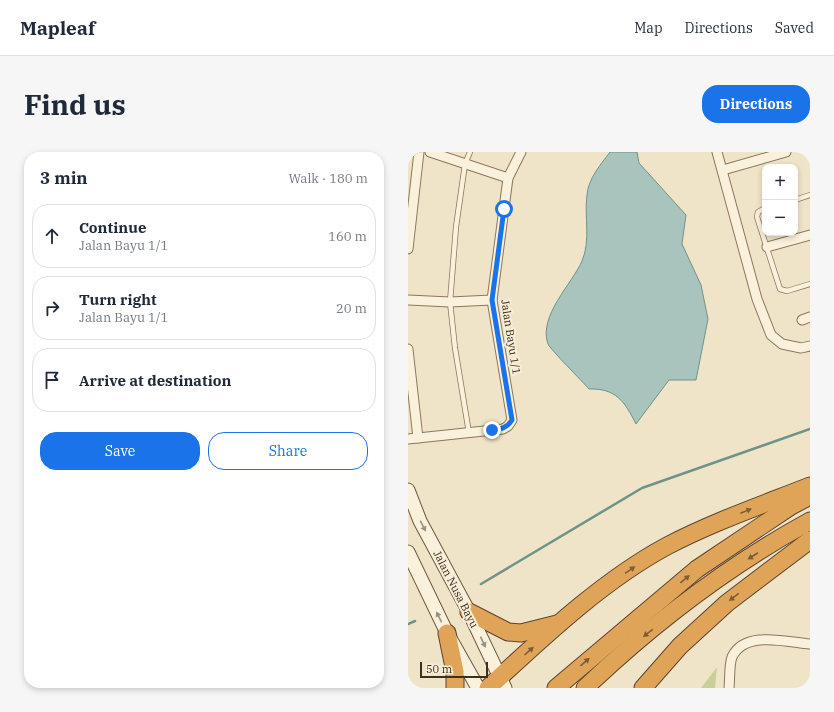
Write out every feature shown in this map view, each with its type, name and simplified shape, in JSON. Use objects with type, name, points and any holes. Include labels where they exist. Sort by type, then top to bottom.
[{"type":"highway","points":[[498,684],[561,622],[627,571],[666,547],[707,527],[810,486]]},
{"type":"highway","points":[[556,688],[697,569],[790,506],[810,496]]},
{"type":"highway","points":[[585,688],[621,654],[709,585],[810,521]]},
{"type":"highway","points":[[643,688],[680,646],[727,603],[810,540]]},
{"type":"highway","points":[[469,612],[493,626],[508,632],[521,633],[561,622]]},
{"type":"highway","points":[[447,633],[455,672],[455,688]]},
{"type":"main road","name":"Jalan Nusa Bayu","points":[[408,490],[420,521],[469,612],[498,684]]},
{"type":"main road","points":[[408,552],[447,633],[478,688]]},
{"type":"street","points":[[408,249],[419,152]]},
{"type":"street","points":[[430,152],[508,178]]},
{"type":"street","name":"Jalan Bayu 1/1","points":[[408,439],[503,429],[508,426],[512,420],[492,300],[508,178],[521,152]]},
{"type":"street","points":[[717,152],[757,299],[770,335],[782,344],[801,348],[810,346]]},
{"type":"street","points":[[723,170],[786,152]]},
{"type":"street","points":[[767,247],[810,235]]},
{"type":"street","points":[[408,300],[450,302],[492,300]]},
{"type":"street","points":[[408,349],[418,438]]},
{"type":"street","points":[[729,688],[732,658],[740,646],[756,640],[810,644]]},
{"type":"lane","points":[[469,433],[455,348],[450,302],[456,227],[465,164],[470,152]]},
{"type":"lane","points":[[798,199],[810,195]]},
{"type":"lane","points":[[762,210],[758,212],[757,217],[762,232]]},
{"type":"lane","points":[[763,236],[780,289],[787,291],[810,284]]},
{"type":"green space","points":[[717,667],[715,688],[701,688]]},
{"type":"water","points":[[610,152],[637,152],[639,163],[686,215],[682,244],[701,285],[708,319],[696,380],[669,380],[636,424],[628,409],[613,394],[598,389],[589,389],[550,347],[546,333],[552,311],[577,270],[585,253],[587,236],[586,203],[588,189],[596,172]]},
{"type":"waterway","points":[[481,584],[642,488],[810,429]]},
{"type":"waterway","points":[[408,624],[415,621]]},
{"type":"route","points":[[492,430],[503,429],[508,426],[512,420],[492,300],[504,209]]}]
